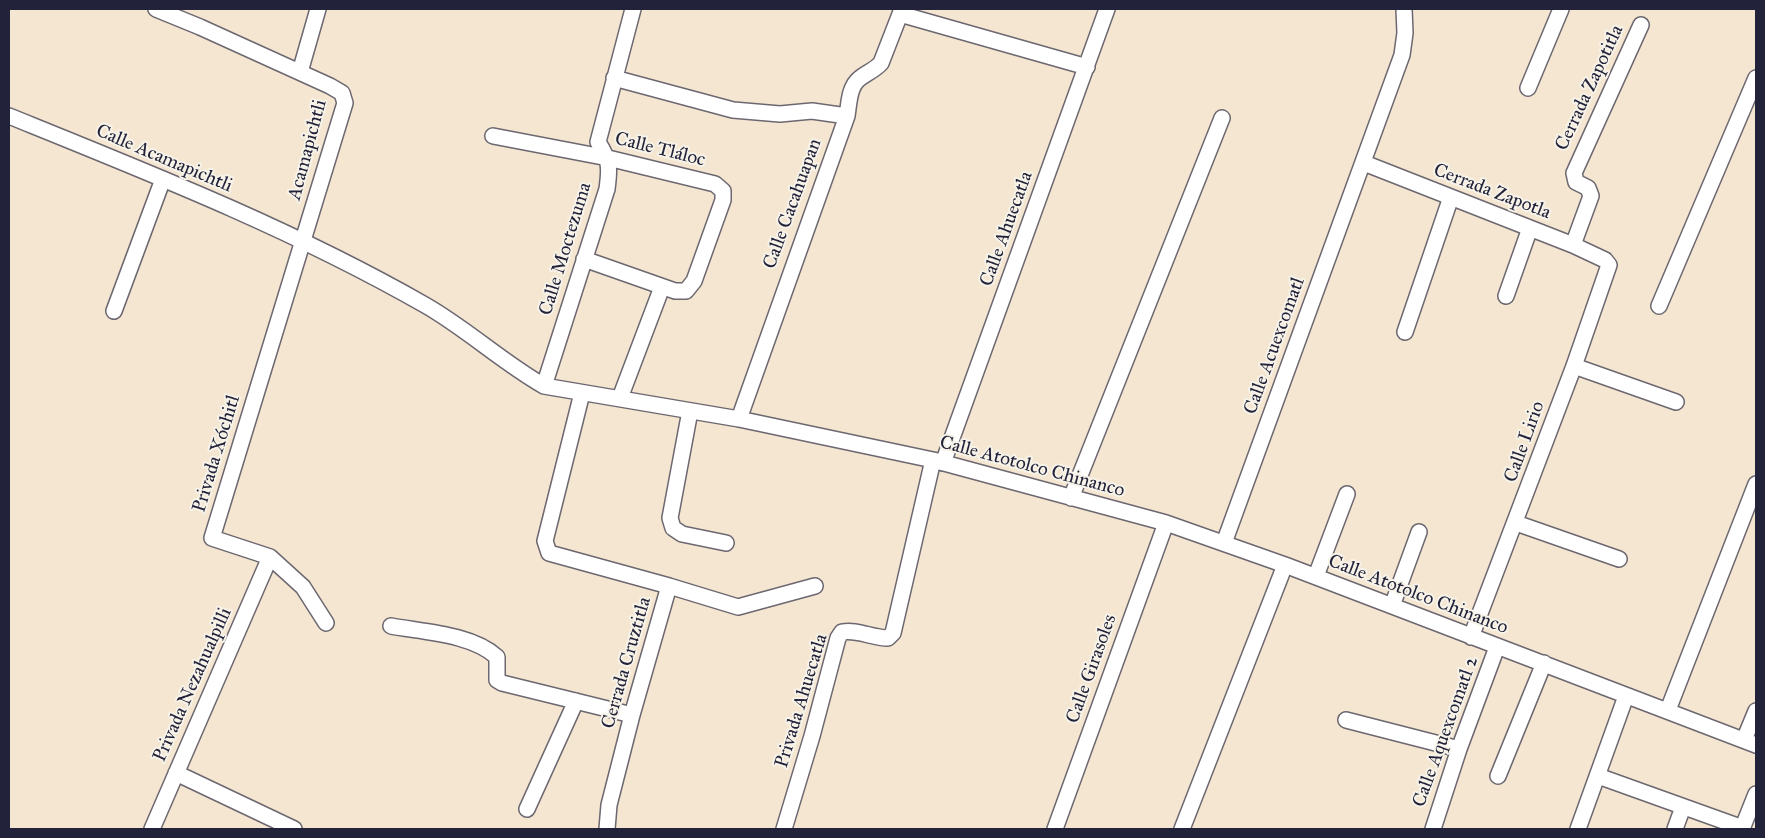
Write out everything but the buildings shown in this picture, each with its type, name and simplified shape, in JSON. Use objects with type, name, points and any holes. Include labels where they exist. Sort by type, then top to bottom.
[{"type":"street","name":"Acamapichtli","points":[[156,9],[300,72],[342,93],[345,103],[304,241]]},
{"type":"street","points":[[300,72],[318,9]]},
{"type":"street","name":"Calle Moctezuma","points":[[544,386],[607,189],[610,170],[608,158],[598,142],[634,9]]},
{"type":"street","name":"Calle Ahuecatla","points":[[938,462],[1087,67],[1107,9]]},
{"type":"street","name":"Calle Acuexcomatl","points":[[1224,543],[1402,55],[1405,33],[1404,9]]},
{"type":"street","points":[[1528,88],[1561,9]]},
{"type":"street","points":[[901,12],[1087,67]]},
{"type":"street","name":"Calle Cacahuapan","points":[[739,419],[846,116],[852,87],[858,80],[876,69],[881,63],[901,12]]},
{"type":"street","name":"Cerrada Zapotitla","points":[[1573,245],[1591,196],[1588,188],[1576,182],[1574,173],[1641,25]]},
{"type":"street","points":[[614,78],[733,110],[780,114],[812,111],[846,116]]},
{"type":"street","points":[[1659,306],[1756,78]]},
{"type":"street","name":"Calle Acamapichtli","points":[[9,116],[163,179],[304,241]]},
{"type":"street","points":[[1071,498],[1222,118]]},
{"type":"street","name":"Calle Tláloc","points":[[493,136],[608,158],[715,184],[723,191],[723,200],[694,281],[686,291],[675,291],[662,287],[584,259]]},
{"type":"street","name":"Cerrada Zapotla","points":[[1364,163],[1573,245],[1605,260]]},
{"type":"street","points":[[114,311],[163,179]]},
{"type":"street","points":[[1405,332],[1451,197]]},
{"type":"street","points":[[1506,296],[1530,228]]},
{"type":"street","name":"Calle Atotolco Chinanco","points":[[304,241],[427,306],[525,375],[544,386],[739,419],[938,462],[1166,523],[1285,564],[1497,648],[1544,663],[1750,743]]},
{"type":"street","name":"Privada Xóchitl","points":[[304,241],[212,538],[270,557],[303,587],[326,623]]},
{"type":"street","name":"Calle Lirio","points":[[1471,637],[1516,523],[1609,271],[1609,265],[1605,260]]},
{"type":"street","points":[[620,398],[662,287]]},
{"type":"street","points":[[1574,366],[1676,402]]},
{"type":"street","name":"Cerrada Cruztitla","points":[[582,393],[545,541],[550,553],[669,586],[632,715],[609,805],[607,829]]},
{"type":"street","points":[[690,411],[670,518],[673,528],[682,534],[726,543]]},
{"type":"street","name":"Privada Ahuecatla","points":[[784,829],[812,736],[838,638],[842,632],[849,630],[880,638],[888,638],[893,633],[938,462]]},
{"type":"street","points":[[1668,710],[1756,484]]},
{"type":"street","points":[[1316,576],[1347,494]]},
{"type":"street","name":"Calle Girasoles","points":[[1055,829],[1166,523]]},
{"type":"street","points":[[1516,523],[1619,559]]},
{"type":"street","points":[[1392,606],[1419,532]]},
{"type":"street","name":"Privada Nezahualpilli","points":[[152,829],[270,557]]},
{"type":"street","points":[[1182,829],[1285,564]]},
{"type":"street","points":[[669,586],[738,607],[815,586]]},
{"type":"street","points":[[391,626],[473,641],[487,648],[497,657],[497,680],[632,715]]},
{"type":"street","name":"Calle Aquexcomatl 2","points":[[1433,829],[1459,750],[1497,648]]},
{"type":"street","points":[[1498,776],[1544,663]]},
{"type":"street","points":[[1578,829],[1626,696]]},
{"type":"street","points":[[526,810],[576,701]]},
{"type":"street","points":[[1750,743],[1756,711]]},
{"type":"street","points":[[1346,720],[1459,750]]},
{"type":"street","points":[[176,773],[294,829]]},
{"type":"street","points":[[1598,776],[1742,829],[1756,794]]},
{"type":"street","points":[[1674,829],[1683,807]]}]
